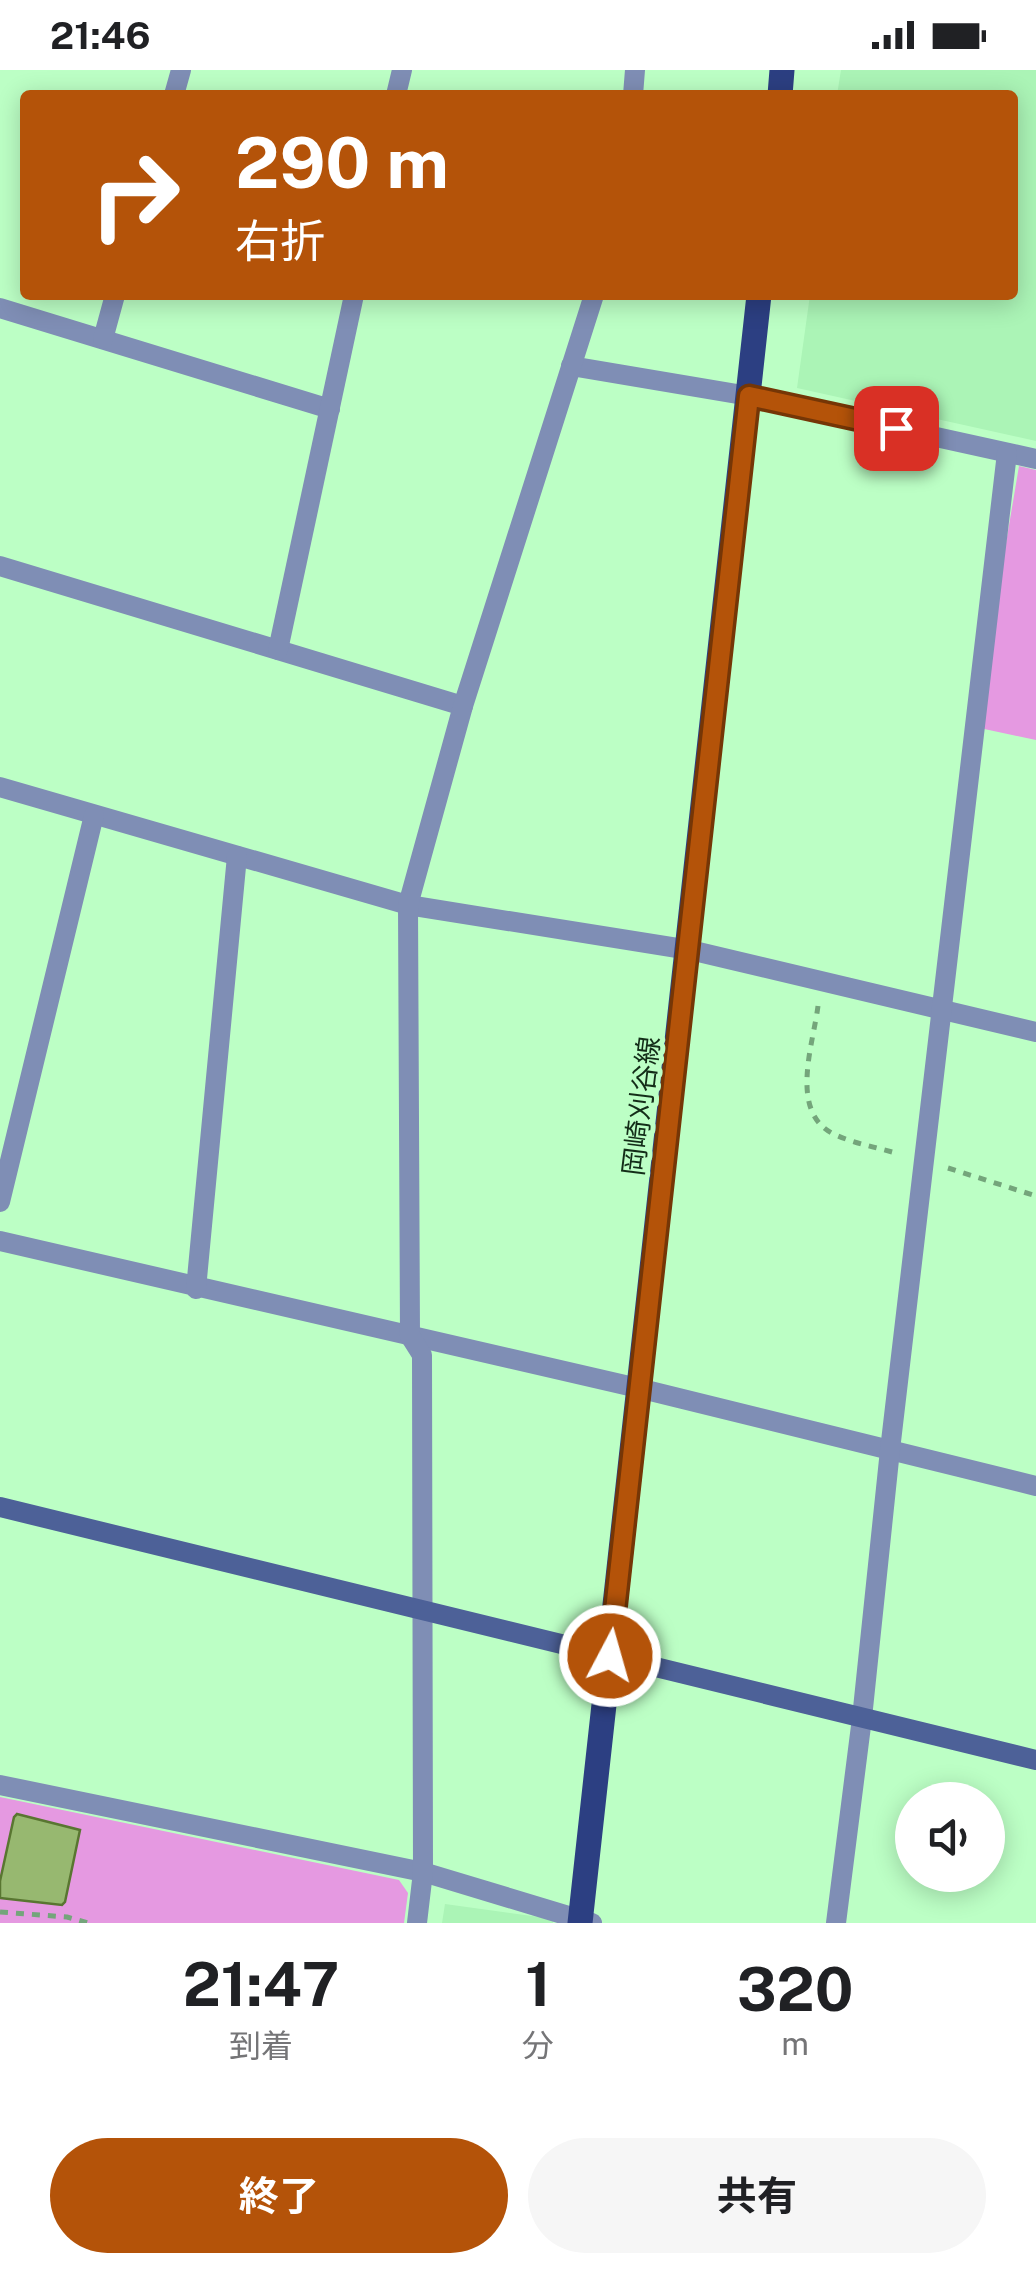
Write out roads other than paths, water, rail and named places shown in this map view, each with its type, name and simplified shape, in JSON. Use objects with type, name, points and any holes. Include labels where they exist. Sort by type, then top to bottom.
[{"type":"main road","name":"岡崎刈谷線","points":[[584,1922],[638,1388],[690,950],[759,300]]},
{"type":"street","points":[[103,338],[114,300]]},
{"type":"street","points":[[278,650],[353,300]]},
{"type":"street","points":[[418,1923],[423,1872],[422,1354],[410,1336],[408,905],[463,706],[592,300]]},
{"type":"street","points":[[0,308],[330,408]]},
{"type":"street","points":[[571,366],[749,396],[1036,459]]},
{"type":"street","points":[[836,1923],[1007,453]]},
{"type":"street","points":[[0,566],[463,706]]},
{"type":"street","points":[[0,787],[408,905],[690,950],[1036,1032]]},
{"type":"street","points":[[0,1202],[94,814]]},
{"type":"street","points":[[196,1289],[237,856]]},
{"type":"street","points":[[0,1241],[638,1388],[1036,1486]]},
{"type":"street","points":[[0,1506],[1036,1760]]},
{"type":"street","points":[[0,1785],[423,1872],[584,1922]]}]
